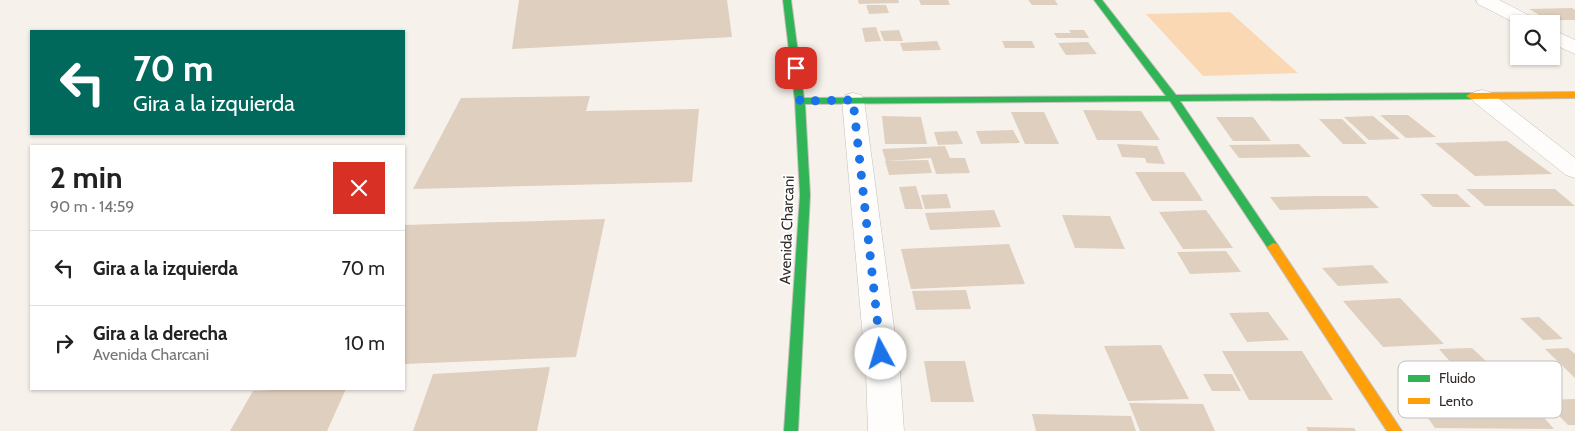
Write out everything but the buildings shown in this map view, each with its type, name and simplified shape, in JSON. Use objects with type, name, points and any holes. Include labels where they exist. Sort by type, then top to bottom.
[{"type":"street","name":"Avenida Charcani","points":[[786,0],[800,101],[805,195],[790,431]]},
{"type":"street","points":[[1098,0],[1173,98],[1396,431]]},
{"type":"street","points":[[1485,0],[1514,15]]},
{"type":"street","points":[[1560,40],[1575,48]]},
{"type":"street","points":[[800,101],[1575,96]]},
{"type":"street","points":[[1482,97],[1575,170]]},
{"type":"street","points":[[853,100],[883,373],[886,431]]},
{"type":"shaded area","points":[[1230,12],[1298,73],[1203,76],[1146,14]]},
{"type":"traffic: fast","points":[[787,0],[800,101],[805,195],[791,431]]},
{"type":"traffic: fast","points":[[1098,0],[1173,98],[1273,247]]},
{"type":"traffic: fast","points":[[800,101],[1471,96]]},
{"type":"traffic: slow","points":[[1471,96],[1575,95]]},
{"type":"traffic: slow","points":[[1273,247],[1395,431]]},
{"type":"route","points":[[796,68],[800,101],[853,100],[881,354]]}]
